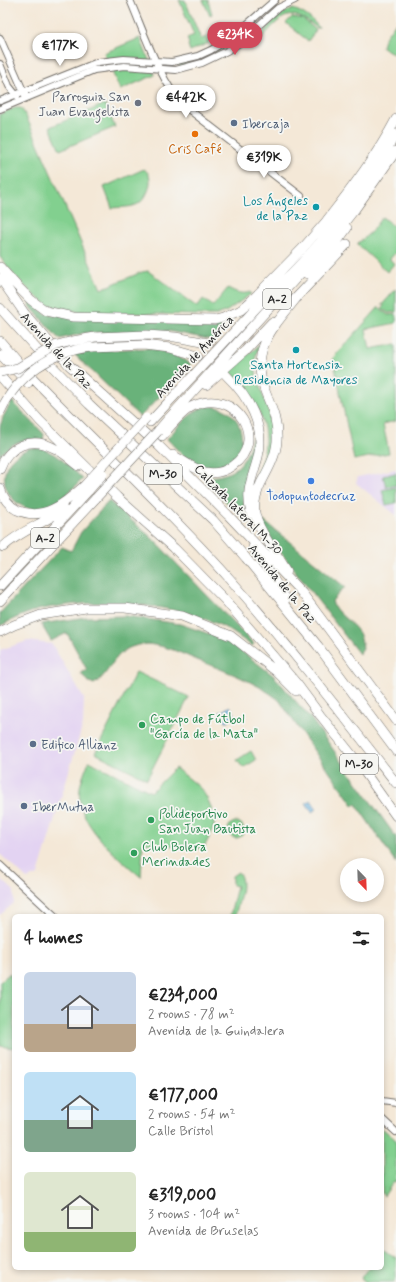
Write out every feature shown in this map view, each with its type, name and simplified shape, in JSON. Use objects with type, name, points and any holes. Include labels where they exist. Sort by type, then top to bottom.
[{"type":"highway","points":[[272,291],[330,217],[371,159],[396,119]]},
{"type":"highway","name":"Avenida de América","points":[[0,586],[148,420],[180,389],[272,291],[300,264],[336,222],[382,158],[396,134]]},
{"type":"highway","name":"Avenida de América","points":[[161,431],[329,242],[386,166],[396,150]]},
{"type":"highway","points":[[252,335],[334,246],[381,179],[386,166]]},
{"type":"highway","points":[[0,267],[16,286],[46,311],[74,317],[214,320],[223,318],[241,310],[251,302],[330,217]]},
{"type":"highway","points":[[161,431],[212,379],[245,350],[347,244]]},
{"type":"highway","name":"Calzada lateral M-30","points":[[0,278],[25,314],[69,365],[159,446],[228,515],[302,593],[396,720]]},
{"type":"highway","points":[[298,296],[267,338],[261,352],[259,368],[263,385],[276,420],[277,442],[273,461],[258,490],[254,505],[256,519],[261,530],[302,593]]},
{"type":"highway","name":"Avenida de la Paz","points":[[0,308],[50,364],[89,404],[213,520],[318,646],[396,751]]},
{"type":"highway","points":[[0,372],[18,368],[57,345],[95,337],[147,335],[175,337],[208,343]]},
{"type":"highway","name":"M-30","points":[[0,341],[28,374],[193,539],[234,584],[302,663],[396,782]]},
{"type":"highway","points":[[0,412],[12,391],[28,374],[38,366],[69,351],[92,347],[144,345],[170,348],[198,356]]},
{"type":"highway","points":[[0,354],[119,472],[141,486]]},
{"type":"highway","name":"M-30","points":[[0,376],[40,421],[117,497],[174,548],[225,600],[297,684],[356,760],[396,816]]},
{"type":"highway","points":[[226,376],[239,387],[251,406],[260,432],[258,457],[250,481],[248,502],[253,523],[271,552],[285,568]]},
{"type":"highway","points":[[159,446],[198,469],[207,472],[217,472],[228,469],[237,463],[245,452],[248,442],[247,429],[241,417],[231,407],[220,402],[208,402],[192,406],[161,431]]},
{"type":"highway","name":"Avenida de América","points":[[86,488],[101,476],[148,420]]},
{"type":"highway","name":"A-2","points":[[0,601],[96,498],[114,486],[161,431]]},
{"type":"highway","points":[[0,469],[4,459],[16,448],[30,443],[46,445],[61,452],[117,497]]},
{"type":"highway","points":[[0,488],[5,500],[10,505],[22,512],[35,514],[52,510],[86,488]]},
{"type":"highway","points":[[3,548],[17,535],[53,517],[68,506],[86,488]]},
{"type":"highway","points":[[228,515],[256,551],[276,585],[318,646]]},
{"type":"highway","points":[[0,632],[41,615],[86,608],[125,608],[182,616],[231,636],[277,672],[320,715]]},
{"type":"street","points":[[130,0],[160,69],[172,91],[183,105],[301,196]]},
{"type":"street","points":[[0,101],[98,62],[124,59],[172,62],[187,59],[211,50],[231,38],[275,0]]},
{"type":"street","points":[[0,109],[94,70],[124,66],[176,70],[190,67],[214,58],[238,44],[278,8],[295,0]]},
{"type":"street","points":[[0,38],[26,98]]},
{"type":"street","points":[[0,64],[15,94],[21,98],[26,98]]},
{"type":"street","points":[[0,865],[53,914]]},
{"type":"street","points":[[384,1101],[396,1103]]},
{"type":"street","points":[[384,1121],[396,1132]]},
{"type":"shaded area","points":[[396,469],[396,515],[356,483],[358,477]]},
{"type":"shaded area","points":[[28,641],[52,644],[84,699],[83,724],[38,875],[27,879],[0,854],[0,650]]},
{"type":"shaded area","points":[[0,878],[14,891],[14,903],[0,915]]},
{"type":"green space","points":[[179,0],[185,0],[201,39],[207,37],[209,43],[190,51],[187,38],[194,35]]},
{"type":"green space","points":[[203,0],[208,0],[212,14],[210,16]]},
{"type":"green space","points":[[278,0],[282,0],[268,10],[247,31],[224,49],[198,61],[179,66],[178,64],[215,52],[231,42]]},
{"type":"green space","points":[[293,9],[308,17],[319,28],[299,17],[293,15],[286,16],[275,24],[261,39],[259,38],[278,17]]},
{"type":"green space","points":[[292,17],[303,19],[316,30],[308,41],[286,23]]},
{"type":"green space","points":[[396,22],[396,55],[382,47],[384,39]]},
{"type":"green space","points":[[227,32],[212,42],[209,35]]},
{"type":"green space","points":[[140,38],[155,75],[120,90],[104,53]]},
{"type":"green space","points":[[105,104],[115,127],[60,150],[50,127]]},
{"type":"green space","points":[[15,108],[21,108],[26,116],[101,289],[142,272],[148,271],[197,307],[203,299],[213,306],[228,288],[239,293],[250,292],[251,294],[227,311],[217,315],[79,312],[47,305],[15,276],[0,257],[0,114]]},
{"type":"green space","points":[[144,169],[150,177],[150,182],[145,197],[142,201],[132,206],[112,208],[104,187]]},
{"type":"green space","points":[[382,217],[396,228],[396,254],[395,253],[390,259],[394,264],[387,272],[357,244],[370,233]]},
{"type":"green space","points":[[396,289],[396,312],[388,313],[382,308],[384,306],[383,304],[381,306]]},
{"type":"green space","points":[[31,303],[47,314],[220,323],[221,332],[213,340],[168,331],[85,333],[59,339],[29,305]]},
{"type":"green space","points":[[379,307],[388,315],[396,314],[396,323],[366,329],[370,349],[396,344],[396,421],[383,424],[389,453],[354,460],[333,358]]},
{"type":"green space","points":[[261,344],[256,355],[255,365],[259,385],[270,416],[273,436],[271,452],[252,497],[254,482],[264,452],[264,428],[257,407],[251,397],[229,370]]},
{"type":"green space","points":[[150,348],[171,353],[191,364],[140,417],[74,354],[84,351]]},
{"type":"green space","points":[[12,401],[44,434],[43,440],[20,442],[11,446],[0,455],[0,427],[3,417]]},
{"type":"green space","points":[[206,406],[213,406],[229,412],[237,421],[239,426],[242,447],[233,460],[223,466],[211,468],[195,464],[167,439],[189,416]]},
{"type":"green space","points":[[254,432],[253,457],[244,491],[244,507],[249,524],[207,483],[209,477],[220,476],[228,473],[240,464],[245,458]]},
{"type":"green space","points":[[30,448],[42,448],[59,457],[83,479],[69,493],[53,505],[40,509],[33,509],[19,504],[9,494],[6,487],[5,473],[7,465],[18,454]]},
{"type":"green space","points":[[396,473],[396,485],[386,487],[383,476]]},
{"type":"green space","points":[[396,487],[396,503],[386,505],[382,490]]},
{"type":"green space","points":[[109,501],[152,538],[254,644],[252,646],[233,632],[213,622],[193,615],[151,606],[129,604],[84,604],[42,609],[21,616],[0,626],[0,613],[62,547],[71,551],[81,532]]},
{"type":"green space","points":[[261,522],[265,522],[345,587],[332,601],[336,610],[359,633],[363,648],[359,654],[275,545]]},
{"type":"green space","points":[[126,616],[180,624],[227,640],[274,676],[312,720],[396,837],[396,863],[356,804],[354,806],[279,700],[270,693],[240,677],[176,651],[165,647],[147,644],[133,646],[122,652],[99,681],[94,684],[87,681],[81,673],[87,670],[67,633],[51,641],[41,624],[86,617]]},
{"type":"green space","name":"Campo de Fútbol \"García de la Mata\"","points":[[136,672],[189,697],[147,779],[95,753]]},
{"type":"green space","points":[[251,751],[256,760],[243,768],[237,760]]},
{"type":"green space","name":"Polideportivo San Juan Bautista","points":[[89,761],[151,792],[175,768],[188,778],[203,791],[214,816],[214,826],[211,835],[203,849],[143,843],[141,877],[99,838],[90,826],[84,814],[80,801],[80,787]]},
{"type":"green space","points":[[236,822],[242,824],[244,830],[242,836],[236,838],[230,836],[228,830],[230,824]]},
{"type":"green space","points":[[238,872],[242,882],[241,893],[236,914],[230,914],[237,886],[232,885],[232,876]]},
{"type":"green space","points":[[10,973],[12,980],[12,1048],[0,1046],[0,982]]},
{"type":"green space","points":[[384,1130],[396,1140],[396,1182],[394,1181],[384,1196]]},
{"type":"green space","points":[[384,1249],[396,1258],[396,1279],[394,1282],[366,1282],[361,1278],[367,1270],[384,1270]]},
{"type":"water","points":[[230,706],[236,716],[226,722],[219,713]]},
{"type":"water","points":[[311,800],[317,809],[312,812],[306,803]]},
{"type":"tunnel","points":[[208,343],[231,344],[246,339],[252,335]]},
{"type":"place","name":"Parroquia San Juan Evangelista","points":[[138,103]]},
{"type":"place","name":"Ibercaja","points":[[234,123]]},
{"type":"place","name":"Cris Café","points":[[195,134]]},
{"type":"place","name":"Los Ángeles de la Paz","points":[[316,207]]},
{"type":"place","name":"Santa Hortensia Residencia de Mayores","points":[[296,350]]},
{"type":"place","name":"Todopuntodecruz","points":[[311,481]]},
{"type":"place","name":"Campo de Fútbol \"García de la Mata\"","points":[[142,725]]},
{"type":"place","name":"Edifico Allianz","points":[[33,744]]},
{"type":"place","name":"IberMutua","points":[[24,806]]},
{"type":"place","name":"Polideportivo San Juan Bautista","points":[[151,820]]},
{"type":"place","name":"Club Bolera Merindades","points":[[134,853]]}]
